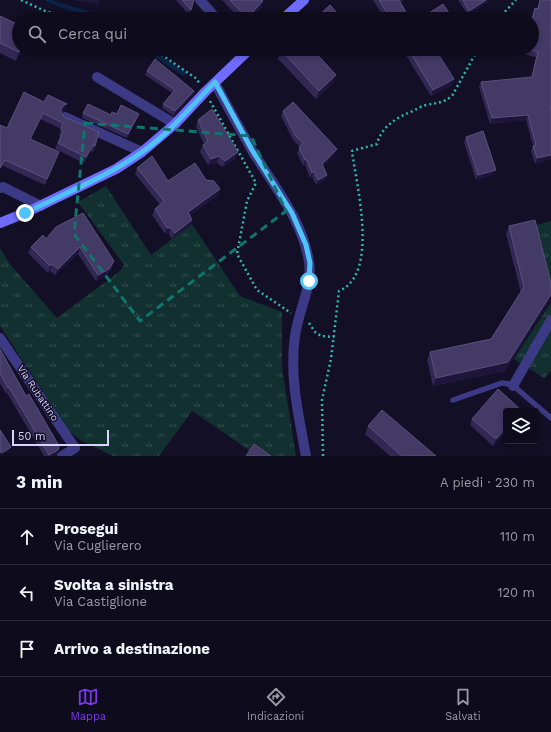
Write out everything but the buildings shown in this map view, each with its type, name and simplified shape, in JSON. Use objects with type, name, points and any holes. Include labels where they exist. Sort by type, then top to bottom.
[{"type":"main road","points":[[291,12],[304,0]]},
{"type":"main road","points":[[0,222],[40,206],[116,168],[142,152],[175,124],[241,56]]},
{"type":"street","points":[[200,0],[211,12]]},
{"type":"street","points":[[97,77],[175,124]]},
{"type":"street","points":[[215,82],[252,150],[292,213],[306,245],[310,263],[309,281],[294,337],[293,365],[295,390],[306,456]]},
{"type":"street","points":[[65,117],[142,152]]},
{"type":"street","points":[[0,188],[3,187],[40,206]]},
{"type":"street","points":[[513,386],[551,320]]},
{"type":"street","name":"Via Rubattino","points":[[0,338],[78,452],[62,456]]},
{"type":"lane","points":[[453,400],[502,383],[509,384],[551,418]]},
{"type":"path","points":[[21,0],[49,12]]},
{"type":"path","points":[[505,12],[516,0]]},
{"type":"path","points":[[164,56],[197,79],[256,183],[247,201],[238,254],[257,290],[298,318],[308,322],[315,332],[321,336],[334,337]]},
{"type":"path","points":[[322,456],[322,400],[332,359],[339,291],[349,285],[354,278],[362,247],[363,228],[352,151],[377,144],[381,133],[388,125],[406,114],[426,105],[434,105],[445,101],[452,96],[474,56]]},
{"type":"highlighted area","points":[[85,123],[251,136],[286,211],[140,321],[74,234]]},
{"type":"green space","points":[[106,186],[151,255],[192,224],[240,296],[282,312],[282,368],[296,456],[258,456],[192,411],[159,456],[113,456],[80,440],[68,430],[0,326],[0,248],[9,263],[57,318],[120,271],[124,265],[78,202]]},
{"type":"green space","points":[[551,221],[551,294],[533,226]]},
{"type":"green space","points":[[551,302],[551,371],[544,378],[514,359]]},
{"type":"waterway","points":[[47,0],[84,12]]},
{"type":"waterway","points":[[157,56],[184,74]]},
{"type":"route","points":[[25,213],[116,168],[142,152],[175,124],[215,82],[252,150],[292,213],[306,245],[310,263],[309,281]]}]
